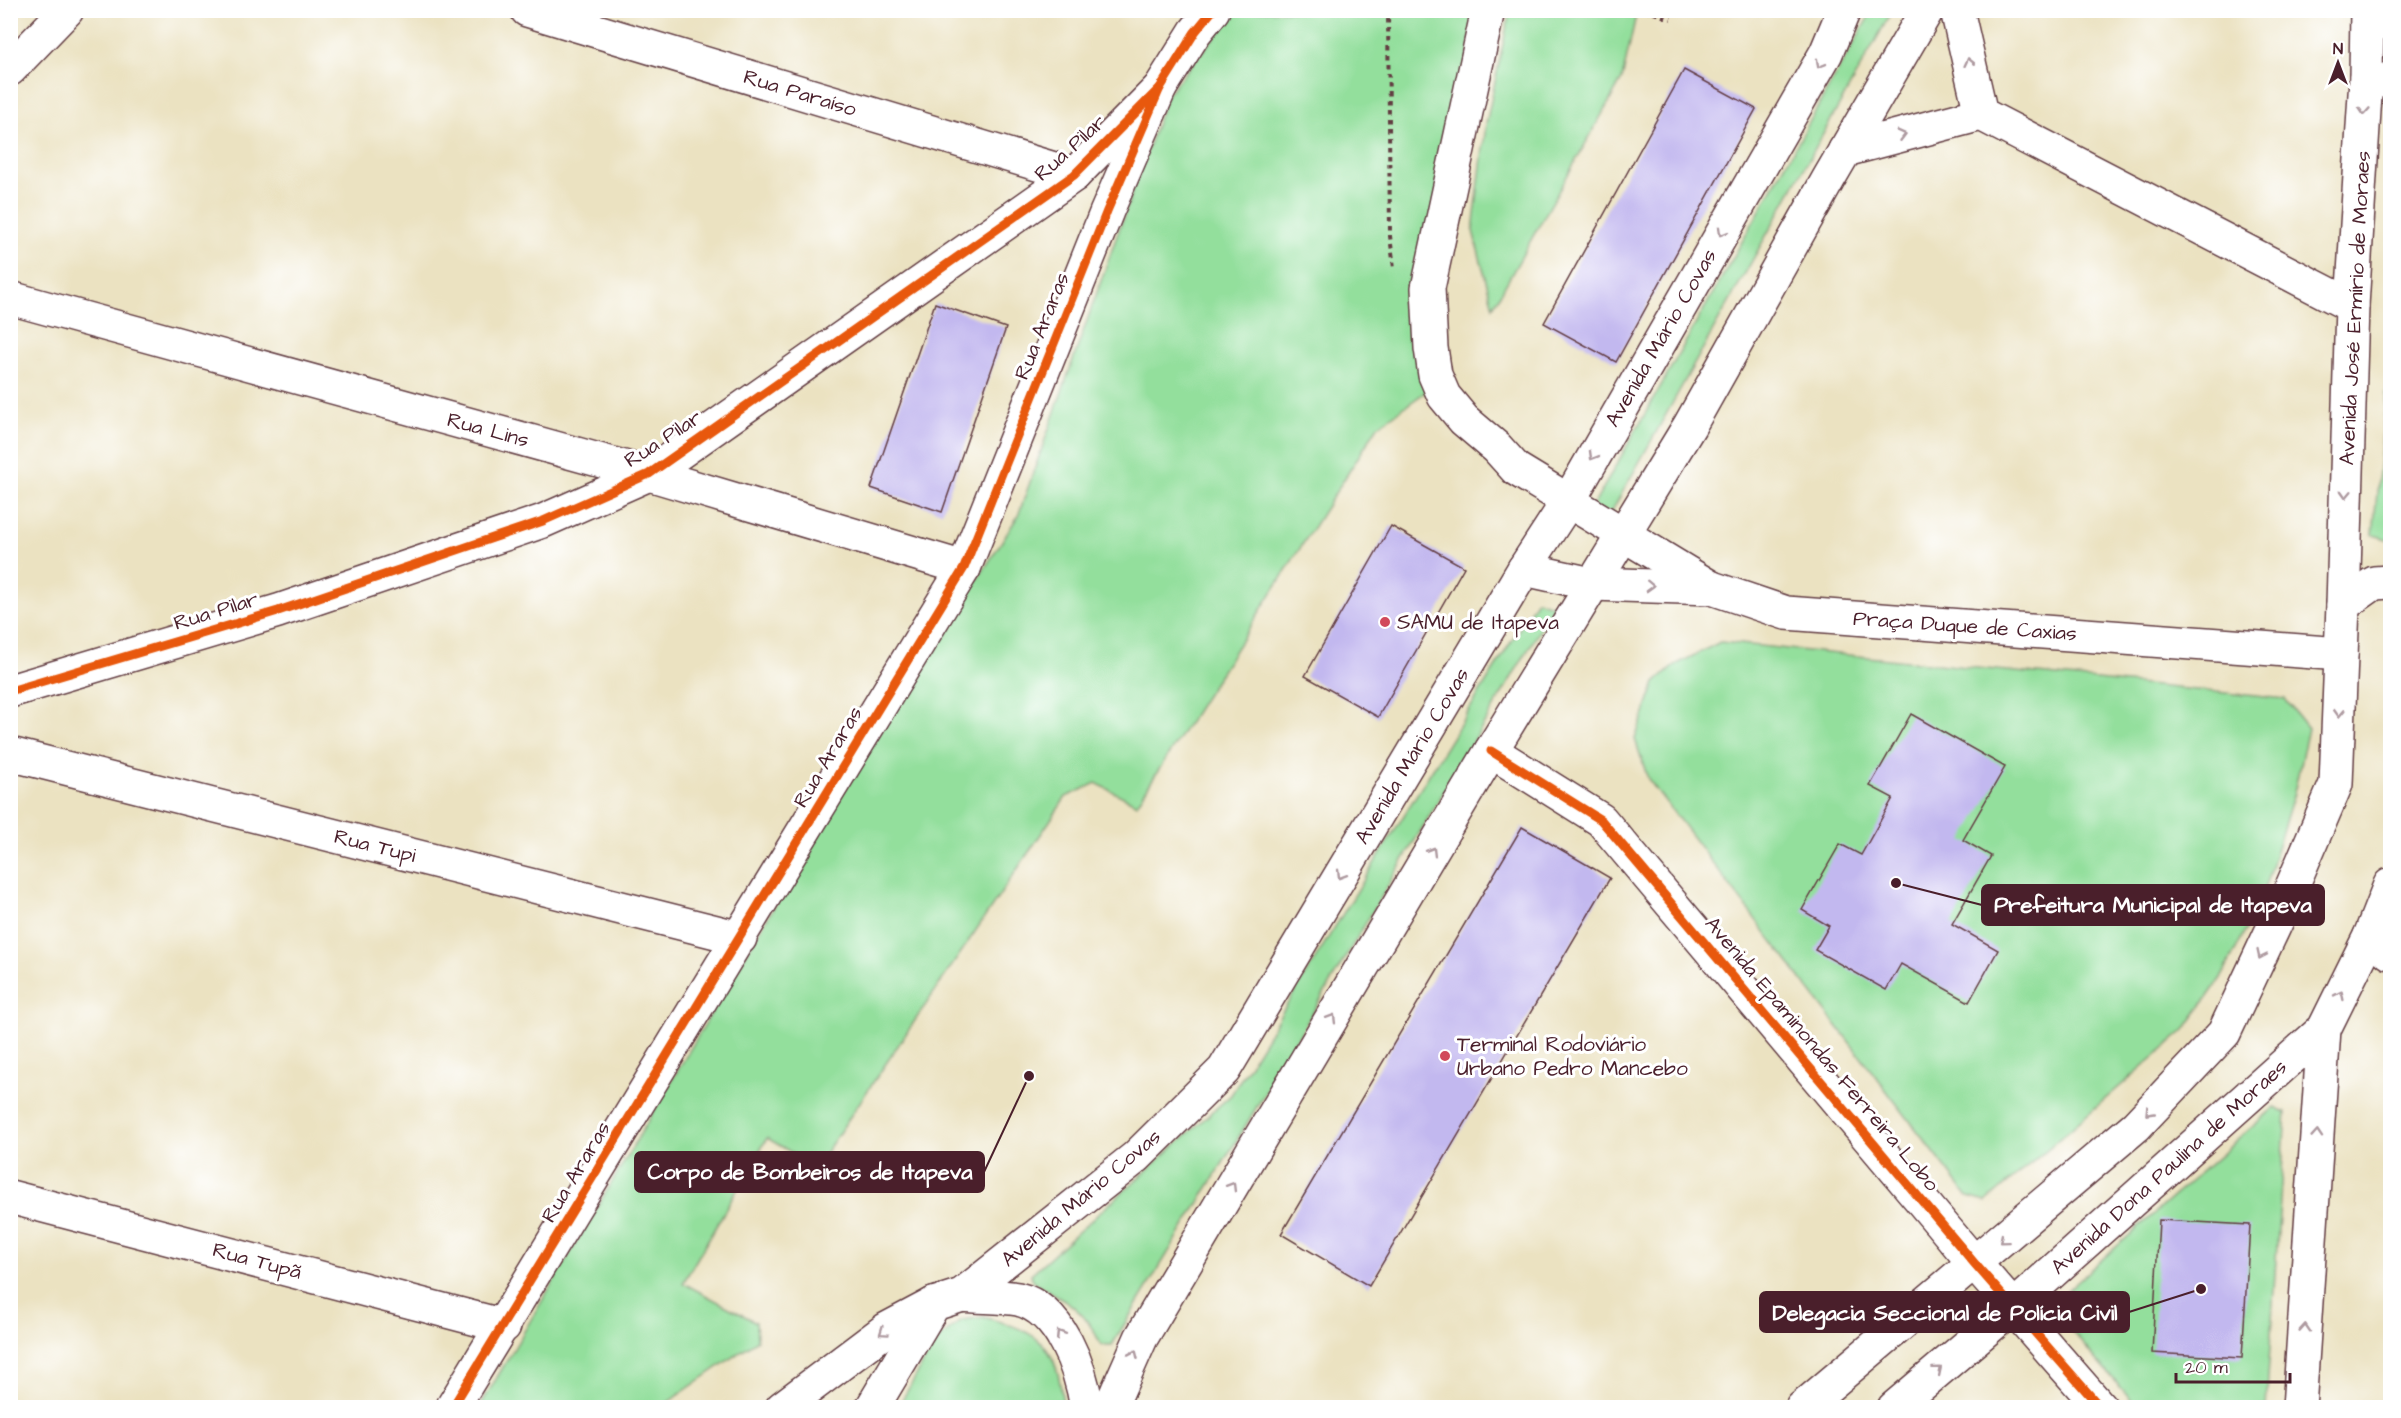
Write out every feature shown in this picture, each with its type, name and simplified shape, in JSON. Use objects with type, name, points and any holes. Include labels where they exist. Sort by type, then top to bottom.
[{"type":"street","points":[[10,69],[67,10]]},
{"type":"street","name":"Rua Paraíso","points":[[527,10],[1074,175]]},
{"type":"street","name":"Rua Pilar","points":[[10,691],[278,611],[532,525],[649,474],[1074,175],[1160,88],[1195,32],[1213,10]]},
{"type":"street","points":[[1488,10],[1428,288],[1431,348],[1436,375],[1444,396],[1464,420],[1497,448],[1516,469],[1712,588]]},
{"type":"street","name":"Avenida Mário Covas","points":[[872,1407],[948,1300],[1136,1156],[1224,1070],[1524,569],[1569,500],[1826,53],[1844,10]]},
{"type":"street","points":[[1110,1407],[1141,1338],[1491,751],[1690,425],[1927,10]]},
{"type":"street","points":[[1957,10],[1981,114]]},
{"type":"street","name":"Avenida José Ermírio de Moraes","points":[[2343,605],[2352,306],[2378,80],[2367,10]]},
{"type":"street","name":"Rua Araras","points":[[452,1407],[504,1326],[964,568],[1107,211],[1160,88]]},
{"type":"street","points":[[1845,150],[1981,114],[2352,306]]},
{"type":"street","name":"Rua Lins","points":[[10,298],[649,474],[964,568]]},
{"type":"street","name":"Praça Duque de Caxias","points":[[1524,569],[1592,584],[1712,588],[1786,613],[2342,654]]},
{"type":"street","points":[[1802,1407],[2136,1126],[2224,1033],[2285,903],[2336,784],[2343,605],[2374,583],[2391,582]]},
{"type":"street","name":"Avenida Epaminondas Ferreira Lobo","points":[[1491,751],[1601,820],[1974,1264],[2101,1407]]},
{"type":"street","name":"Rua Tupi","points":[[10,754],[740,938]]},
{"type":"street","name":"Avenida Dona Paulina de Moraes","points":[[1894,1407],[2013,1306],[2324,1029],[2380,944],[2391,885]]},
{"type":"street","points":[[2299,1407],[2324,1029]]},
{"type":"street","name":"Rua Tupã","points":[[10,1197],[504,1326]]},
{"type":"street","points":[[782,1407],[886,1329],[948,1300],[1020,1300],[1048,1315],[1062,1334],[1077,1365],[1087,1407]]},
{"type":"path","points":[[1388,10],[1390,236],[1395,278]]},
{"type":"path","points":[[1645,10],[1671,19]]},
{"type":"green space","points":[[1236,11],[1473,11],[1431,388],[1378,426],[1137,804],[1096,783],[1066,797],[816,1167],[767,1138],[683,1283],[756,1322],[757,1340],[661,1407],[479,1408],[838,798],[1018,516],[1167,94]]},
{"type":"green space","points":[[1510,11],[1637,11],[1622,79],[1493,307],[1473,231],[1486,124]]},
{"type":"green space","points":[[1872,11],[1892,11],[1608,518],[1592,508]]},
{"type":"green space","points":[[2390,355],[2390,540],[2373,535]]},
{"type":"green space","points":[[1537,600],[1554,606],[1243,1130],[1112,1345],[1101,1345],[1081,1314],[1065,1300],[1033,1282],[1031,1274],[1231,1095]]},
{"type":"green space","points":[[1720,642],[2285,699],[2308,728],[2294,793],[2261,899],[2223,975],[2184,1031],[1986,1202],[1968,1197],[1648,779],[1635,739],[1655,683],[1675,665]]},
{"type":"green space","points":[[2275,1107],[2286,1112],[2266,1407],[2138,1407],[2059,1317],[2057,1299]]},
{"type":"green space","points":[[983,1317],[1019,1329],[1043,1344],[1057,1369],[1063,1407],[898,1407],[936,1341],[962,1320]]},
{"type":"building","points":[[1684,70],[1756,109],[1616,362],[1544,323]]},
{"type":"building","points":[[935,303],[1006,328],[942,512],[871,488]]},
{"type":"building","name":"SAMU de Itapeva","points":[[1391,526],[1464,567],[1378,717],[1305,676]]},
{"type":"building","points":[[1911,714],[2005,767],[1963,840],[1991,856],[1952,924],[1998,950],[1969,1002],[1901,964],[1886,990],[1815,950],[1829,926],[1802,910],[1840,844],[1861,855],[1893,798],[1870,786]]},
{"type":"building","name":"Terminal Rodoviário Urbano Pedro Mancebo","points":[[1522,827],[1610,878],[1369,1286],[1281,1234]]},
{"type":"building","points":[[2159,1220],[2250,1225],[2242,1358],[2152,1353]]},
{"type":"cycle path","points":[[10,691],[278,611],[543,521],[649,474],[1074,175],[1160,88],[1195,32],[1213,10]]},
{"type":"cycle path","points":[[452,1408],[964,568],[1107,211],[1160,88]]},
{"type":"cycle path","points":[[1491,751],[1601,820],[1975,1264],[2101,1408]]},
{"type":"place","name":"SAMU de Itapeva","points":[[1385,622]]},
{"type":"place","name":"Prefeitura Municipal de Itapeva","points":[[1896,883]]},
{"type":"place","name":"Terminal Rodoviário Urbano Pedro Mancebo","points":[[1445,1056]]},
{"type":"place","name":"Corpo de Bombeiros de Itapeva","points":[[1029,1076]]},
{"type":"place","name":"Delegacia Seccional de Polícia Civil","points":[[2201,1289]]}]
